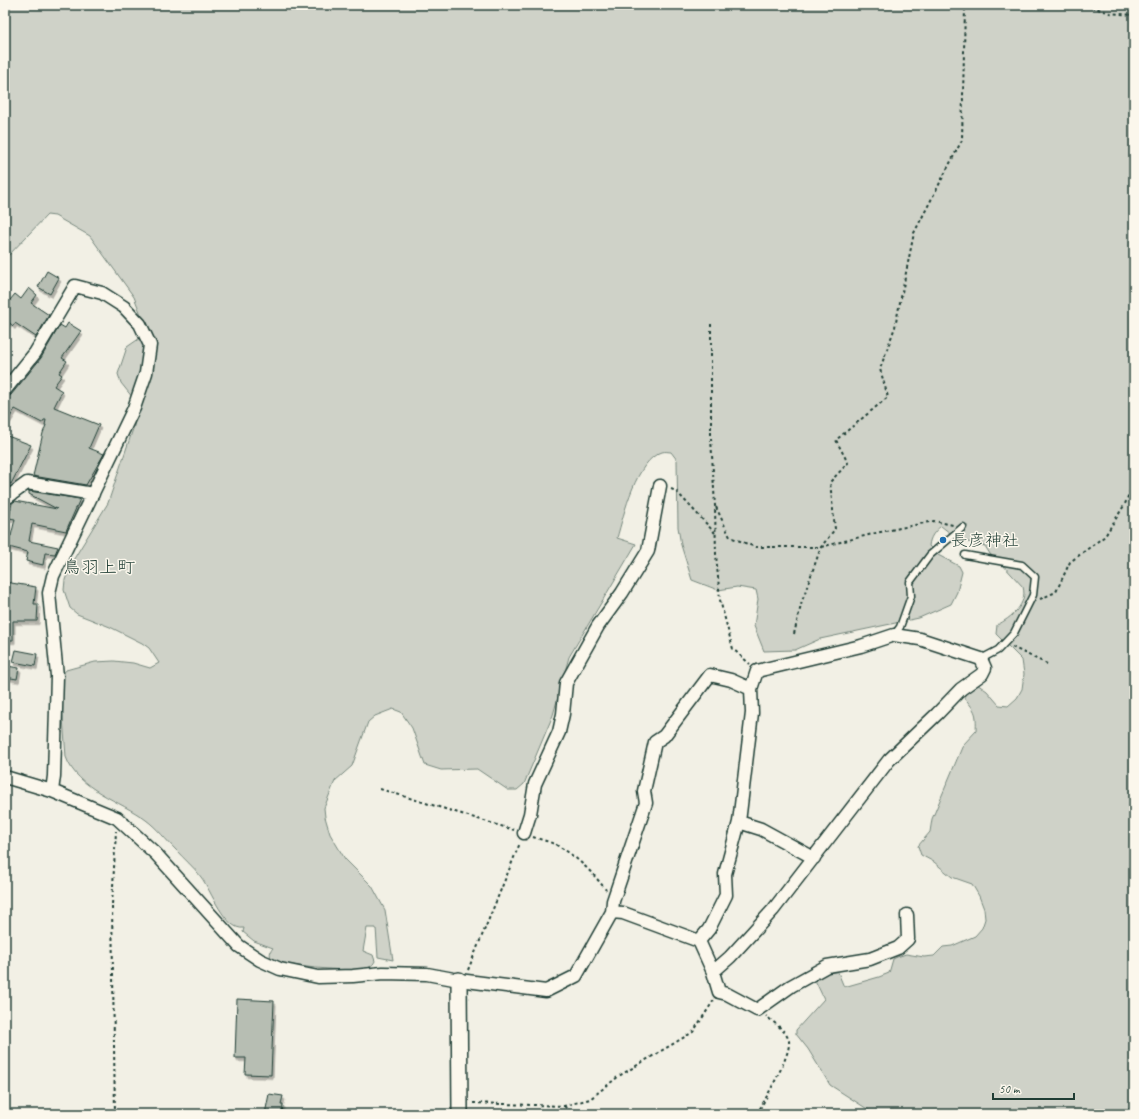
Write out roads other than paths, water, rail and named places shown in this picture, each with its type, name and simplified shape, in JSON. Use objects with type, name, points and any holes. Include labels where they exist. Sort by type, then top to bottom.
[{"type":"street","points":[[5,390],[36,353],[75,286],[102,293],[124,307],[140,324],[150,345],[146,373],[134,408],[53,576],[49,593],[57,676],[54,776],[52,791]]},
{"type":"street","points":[[5,497],[8,497],[27,483],[93,494]]},
{"type":"street","points":[[524,833],[530,814],[535,784],[559,732],[563,714],[566,684],[598,626],[622,593],[648,551],[660,486]]},
{"type":"street","points":[[699,941],[709,929],[726,895],[725,874],[739,822],[752,720],[751,690],[757,670],[861,646],[894,635],[920,639],[961,654],[981,659],[985,668],[982,674],[961,689],[889,760],[773,910],[730,957],[713,972]]},
{"type":"street","points":[[5,777],[52,791],[117,818],[156,854],[239,946],[260,960],[280,969],[318,977],[383,974],[427,974],[459,980],[546,991],[576,976],[612,906],[646,804],[644,792],[655,742],[664,736],[710,675],[731,680],[751,690]]},
{"type":"street","points":[[739,822],[761,829],[814,858]]},
{"type":"street","points":[[612,906],[623,913],[699,941],[713,972],[719,992],[727,994],[758,1010],[791,986],[827,966],[870,959],[898,948],[908,939],[907,915]]},
{"type":"street","points":[[459,980],[460,1108]]},
{"type":"lane","points":[[894,635],[900,627],[911,596],[910,582],[930,555],[962,527]]},
{"type":"lane","points":[[965,555],[1022,565],[1035,577],[1033,594],[1014,633],[998,650],[981,659]]},
{"type":"place","name":"長彦神社","points":[[943,540]]},
{"type":"district","name":"鳥羽上町","points":[[99,567]]}]
